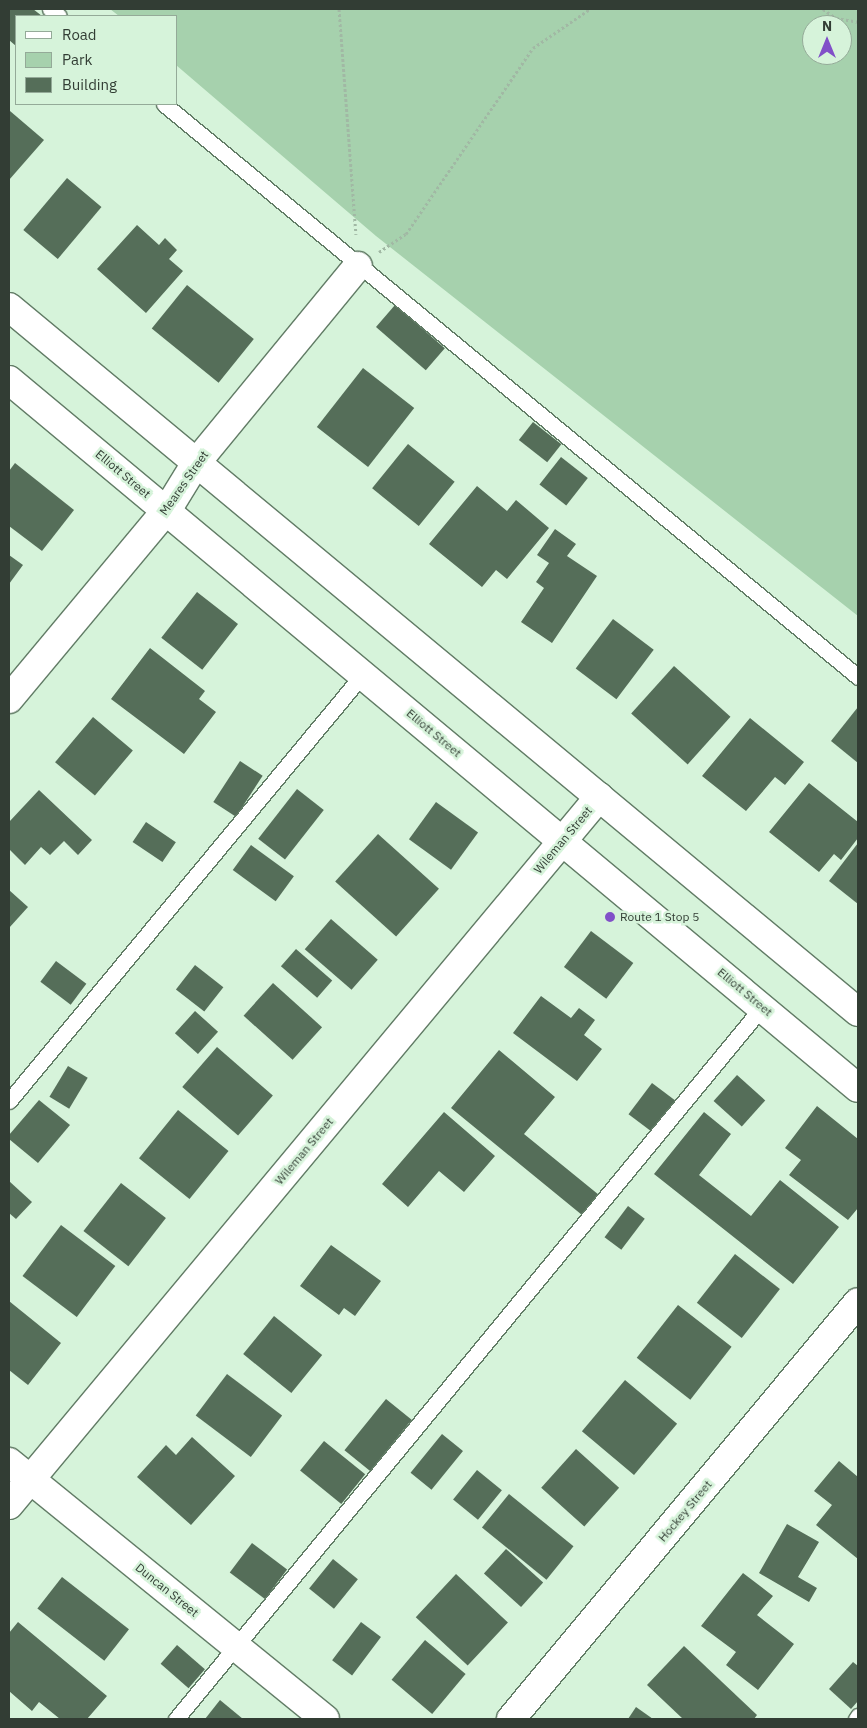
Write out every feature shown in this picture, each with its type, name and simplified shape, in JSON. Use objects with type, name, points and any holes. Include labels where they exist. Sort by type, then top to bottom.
[{"type":"street","name":"Meares Street","points":[[9,699],[166,510],[196,463],[358,266]]},
{"type":"street","points":[[9,307],[858,1012]]},
{"type":"street","name":"Elliott Street","points":[[9,380],[858,1088]]},
{"type":"street","name":"Wileman Street","points":[[9,1505],[562,840],[600,797]]},
{"type":"street","name":"Hockey Street","points":[[511,1719],[858,1302]]},
{"type":"street","name":"Duncan Street","points":[[9,1462],[237,1645],[325,1719]]},
{"type":"lane","points":[[165,105],[858,677]]},
{"type":"lane","points":[[9,1101],[363,674]]},
{"type":"lane","points":[[176,1719],[762,1007]]},
{"type":"path","points":[[339,9],[358,266],[406,234],[533,48],[590,9]]},
{"type":"path","points":[[824,9],[836,18],[858,22]]},
{"type":"green space","points":[[110,9],[858,9],[858,616],[376,236],[178,67],[178,15],[118,15]]},
{"type":"building","points":[[9,9],[33,9],[41,15],[15,15],[15,45],[9,40]]},
{"type":"building","points":[[9,112],[44,140],[9,180]]},
{"type":"building","points":[[67,178],[101,207],[58,259],[23,230]]},
{"type":"building","points":[[137,225],[159,245],[165,238],[177,250],[169,259],[183,271],[146,313],[97,269]]},
{"type":"building","points":[[187,285],[254,339],[219,383],[152,329]]},
{"type":"building","points":[[395,305],[445,348],[426,370],[376,327]]},
{"type":"building","points":[[363,368],[414,408],[368,467],[317,427]]},
{"type":"building","points":[[533,422],[561,444],[547,462],[519,440]]},
{"type":"building","points":[[408,444],[455,482],[419,526],[372,488]]},
{"type":"building","points":[[561,457],[588,478],[566,506],[539,485]]},
{"type":"building","points":[[15,463],[74,510],[42,551],[9,526],[9,471]]},
{"type":"building","points":[[477,486],[507,511],[516,500],[549,528],[507,579],[496,570],[482,587],[429,544]]},
{"type":"building","points":[[555,529],[576,544],[567,556],[597,576],[552,643],[521,622],[544,588],[536,582],[549,563],[537,555]]},
{"type":"building","points":[[9,555],[23,565],[9,584]]},
{"type":"building","points":[[197,592],[238,624],[202,670],[161,638]]},
{"type":"building","points":[[613,619],[654,650],[616,699],[576,669]]},
{"type":"building","points":[[150,648],[205,691],[199,699],[216,712],[184,754],[111,699]]},
{"type":"building","points":[[674,666],[730,717],[688,764],[631,714]]},
{"type":"building","points":[[858,707],[858,763],[831,741]]},
{"type":"building","points":[[93,717],[133,750],[95,796],[55,762]]},
{"type":"building","points":[[750,718],[804,762],[785,785],[775,777],[746,811],[702,776]]},
{"type":"building","points":[[240,761],[263,776],[236,817],[213,802]]},
{"type":"building","points":[[809,783],[858,822],[858,838],[841,860],[834,854],[819,872],[769,832]]},
{"type":"building","points":[[297,789],[324,810],[285,860],[258,839]]},
{"type":"building","points":[[39,790],[92,840],[78,855],[64,841],[50,855],[41,847],[25,865],[9,849],[9,822]]},
{"type":"building","points":[[436,802],[478,833],[451,870],[409,839]]},
{"type":"building","points":[[146,822],[176,842],[162,862],[133,842]]},
{"type":"building","points":[[378,834],[439,889],[396,936],[335,882]]},
{"type":"building","points":[[858,843],[858,904],[829,881]]},
{"type":"building","points":[[251,845],[294,876],[276,901],[233,870]]},
{"type":"building","points":[[9,890],[28,907],[9,928]]},
{"type":"building","points":[[331,919],[378,960],[352,990],[305,949]]},
{"type":"building","points":[[591,931],[633,963],[606,999],[564,967]]},
{"type":"building","points":[[296,949],[332,980],[317,998],[281,966]]},
{"type":"building","points":[[56,961],[86,984],[71,1005],[40,982]]},
{"type":"building","points":[[195,965],[223,987],[204,1012],[176,989]]},
{"type":"building","points":[[273,983],[322,1027],[293,1060],[244,1016]]},
{"type":"building","points":[[541,996],[571,1018],[579,1008],[595,1020],[584,1035],[602,1049],[577,1081],[513,1033]]},
{"type":"building","points":[[195,1011],[218,1032],[198,1054],[175,1033]]},
{"type":"building","points":[[217,1047],[273,1096],[238,1136],[182,1087]]},
{"type":"building","points":[[499,1050],[555,1097],[524,1134],[599,1195],[582,1215],[451,1108]]},
{"type":"building","points":[[68,1066],[88,1078],[69,1109],[49,1097]]},
{"type":"building","points":[[737,1075],[765,1100],[742,1126],[714,1101]]},
{"type":"building","points":[[652,1083],[676,1101],[652,1132],[629,1114]]},
{"type":"building","points":[[39,1100],[70,1125],[38,1163],[9,1139],[9,1135]]},
{"type":"building","points":[[817,1106],[858,1139],[858,1208],[848,1220],[789,1175],[801,1160],[785,1148]]},
{"type":"building","points":[[178,1110],[229,1151],[189,1199],[139,1158]]},
{"type":"building","points":[[444,1112],[495,1156],[464,1192],[439,1171],[408,1207],[382,1184]]},
{"type":"building","points":[[704,1112],[731,1134],[699,1175],[751,1216],[780,1180],[839,1227],[793,1284],[654,1174]]},
{"type":"building","points":[[9,1181],[32,1202],[16,1219],[9,1213]]},
{"type":"building","points":[[121,1183],[166,1218],[128,1266],[83,1231]]},
{"type":"building","points":[[628,1206],[645,1219],[621,1250],[605,1237]]},
{"type":"building","points":[[61,1225],[115,1266],[77,1317],[22,1276]]},
{"type":"building","points":[[331,1245],[381,1281],[355,1316],[344,1308],[339,1315],[300,1286]]},
{"type":"building","points":[[735,1254],[780,1289],[742,1338],[697,1303]]},
{"type":"building","points":[[9,1301],[61,1343],[28,1385],[9,1370]]},
{"type":"building","points":[[678,1305],[732,1347],[690,1400],[637,1358]]},
{"type":"building","points":[[274,1316],[322,1355],[291,1393],[243,1354]]},
{"type":"building","points":[[227,1374],[282,1416],[251,1457],[196,1416]]},
{"type":"building","points":[[625,1380],[677,1424],[634,1475],[582,1431]]},
{"type":"building","points":[[386,1399],[412,1420],[370,1471],[344,1450]]},
{"type":"building","points":[[442,1434],[463,1451],[432,1490],[411,1473]]},
{"type":"building","points":[[192,1437],[235,1476],[191,1525],[137,1477],[166,1445],[176,1455]]},
{"type":"building","points":[[324,1441],[365,1474],[341,1504],[300,1471]]},
{"type":"building","points":[[576,1449],[619,1488],[584,1526],[541,1488]]},
{"type":"building","points":[[839,1461],[858,1477],[858,1559],[816,1525],[832,1505],[814,1491]]},
{"type":"building","points":[[477,1470],[502,1490],[478,1520],[453,1500]]},
{"type":"building","points":[[509,1494],[574,1546],[546,1580],[482,1527]]},
{"type":"building","points":[[787,1524],[819,1542],[798,1577],[817,1588],[809,1602],[759,1573]]},
{"type":"building","points":[[252,1543],[287,1569],[265,1599],[230,1573]]},
{"type":"building","points":[[506,1549],[543,1582],[521,1607],[484,1574]]},
{"type":"building","points":[[333,1559],[358,1579],[334,1609],[309,1589]]},
{"type":"building","points":[[743,1573],[773,1596],[757,1615],[794,1644],[758,1690],[726,1665],[736,1652],[701,1626]]},
{"type":"building","points":[[456,1574],[508,1622],[468,1666],[416,1617]]},
{"type":"building","points":[[62,1577],[129,1629],[104,1661],[37,1609]]},
{"type":"building","points":[[18,1622],[107,1696],[87,1719],[60,1719],[39,1702],[32,1711],[9,1691],[9,1633]]},
{"type":"building","points":[[361,1622],[381,1637],[352,1675],[332,1660]]},
{"type":"building","points":[[425,1640],[466,1674],[432,1714],[392,1680]]},
{"type":"building","points":[[177,1645],[205,1669],[189,1688],[161,1664]]},
{"type":"building","points":[[684,1646],[757,1715],[754,1719],[683,1719],[647,1685]]},
{"type":"building","points":[[853,1662],[858,1666],[858,1701],[851,1709],[829,1689]]},
{"type":"building","points":[[220,1700],[243,1719],[205,1719]]},
{"type":"building","points":[[636,1707],[653,1719],[628,1719]]},
{"type":"place","name":"Route 1 Stop 5","points":[[610,917]]}]
